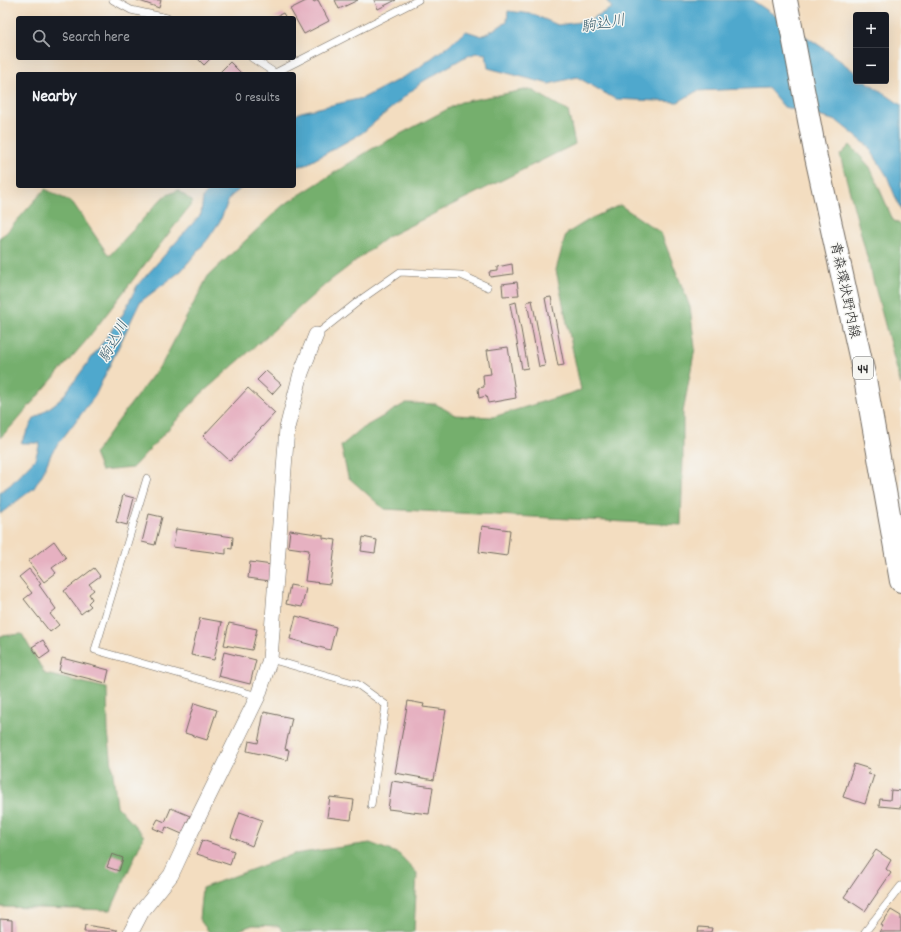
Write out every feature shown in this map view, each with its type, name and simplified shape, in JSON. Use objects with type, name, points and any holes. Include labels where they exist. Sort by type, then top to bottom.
[{"type":"main road","name":"青森環状野内線","points":[[786,0],[816,157],[865,379],[900,567]]},
{"type":"street","points":[[131,932],[142,911],[171,875],[258,696],[270,659],[287,428],[301,373],[316,336]]},
{"type":"lane","points":[[113,0],[130,10],[158,16]]},
{"type":"lane","points":[[277,72],[418,0]]},
{"type":"lane","points":[[255,60],[273,72]]},
{"type":"lane","points":[[316,336],[360,300],[400,272],[461,275],[488,286]]},
{"type":"lane","points":[[147,478],[95,650],[258,696]]},
{"type":"lane","points":[[270,659],[356,684],[386,705],[371,805]]},
{"type":"lane","points":[[865,932],[901,886]]},
{"type":"green space","points":[[530,89],[568,111],[575,144],[387,237],[327,283],[201,394],[132,468],[101,471],[94,454],[163,362],[208,276],[282,206],[370,150],[461,102]]},
{"type":"green space","points":[[850,145],[870,167],[893,220],[901,225],[901,385],[840,155]]},
{"type":"green space","points":[[45,189],[73,203],[109,256],[163,197],[178,190],[193,202],[85,342],[0,438],[0,237],[6,233]]},
{"type":"green space","points":[[620,205],[661,233],[690,307],[695,348],[683,412],[681,525],[384,509],[348,477],[341,446],[361,429],[406,403],[436,404],[455,415],[493,417],[581,390],[556,270],[566,234],[590,219]]},
{"type":"green space","points":[[22,634],[45,674],[107,688],[108,732],[117,806],[144,836],[111,910],[0,907],[0,636]]},
{"type":"green space","points":[[370,843],[399,854],[417,873],[414,932],[283,932],[279,926],[253,925],[234,932],[209,932],[199,919],[202,888],[294,854]]},
{"type":"water","name":"駒込川","points":[[606,0],[752,0],[829,52],[853,71],[853,84],[870,84],[901,105],[901,211],[887,176],[868,146],[837,121],[784,107],[768,88],[697,91],[678,102],[615,99],[577,77],[549,84],[488,68],[486,54],[476,53],[463,58],[422,82],[362,133],[305,165],[296,167],[296,115],[301,112],[363,98],[413,72],[466,31],[482,36],[507,22],[508,11],[532,14],[558,25],[587,21],[612,8]]},
{"type":"water","name":"駒込川","points":[[211,188],[241,188],[230,197],[220,221],[208,239],[181,271],[140,302],[95,396],[52,452],[43,473],[34,488],[0,514],[0,492],[10,485],[35,459],[40,443],[21,443],[34,419],[61,399],[123,314],[137,286],[201,214],[203,197]]},
{"type":"building","points":[[137,0],[161,0],[159,8]]},
{"type":"building","points":[[308,0],[313,0],[314,2],[318,0],[329,21],[304,34],[296,20],[296,16],[294,16],[290,9]]},
{"type":"building","points":[[335,0],[358,0],[339,9]]},
{"type":"building","points":[[374,0],[396,0],[378,9]]},
{"type":"building","points":[[283,13],[285,16],[277,16]]},
{"type":"building","points":[[199,60],[209,60],[204,65]]},
{"type":"building","points":[[230,62],[240,72],[220,72]]},
{"type":"building","points":[[512,264],[513,274],[490,277],[489,272],[497,271],[497,267]]},
{"type":"building","points":[[517,282],[519,295],[503,296],[502,284]]},
{"type":"building","points":[[551,297],[564,365],[558,366],[545,298]]},
{"type":"building","points":[[532,300],[545,366],[539,367],[527,302]]},
{"type":"building","points":[[516,302],[528,368],[522,369],[510,304]]},
{"type":"building","points":[[508,347],[516,398],[488,403],[486,396],[479,398],[478,388],[484,387],[483,375],[491,374],[487,350]]},
{"type":"building","points":[[266,371],[281,384],[272,394],[257,380]]},
{"type":"building","points":[[248,388],[275,413],[230,461],[203,436]]},
{"type":"building","points":[[123,495],[134,498],[127,525],[116,522]]},
{"type":"building","points":[[149,514],[162,517],[155,545],[142,542]]},
{"type":"building","points":[[482,526],[510,530],[507,556],[479,552]]},
{"type":"building","points":[[176,529],[233,537],[232,549],[226,548],[226,554],[173,547]]},
{"type":"building","points":[[290,530],[323,535],[323,538],[336,540],[330,584],[305,581],[309,550],[288,547]]},
{"type":"building","points":[[363,537],[377,540],[375,553],[361,551]]},
{"type":"building","points":[[54,541],[66,558],[52,568],[56,573],[44,582],[28,561]]},
{"type":"building","points":[[250,562],[272,565],[270,581],[248,578]]},
{"type":"building","points":[[94,568],[100,576],[89,584],[94,590],[89,594],[92,599],[88,603],[91,606],[81,614],[64,591]]},
{"type":"building","points":[[29,569],[41,584],[39,585],[56,609],[50,614],[59,625],[50,632],[24,599],[32,593],[19,577]]},
{"type":"building","points":[[290,585],[306,588],[302,607],[286,604]]},
{"type":"building","points":[[296,616],[336,627],[330,650],[290,639]]},
{"type":"building","points":[[200,618],[222,622],[214,660],[191,655]]},
{"type":"building","points":[[229,623],[257,629],[252,650],[224,645]]},
{"type":"building","points":[[43,640],[50,652],[40,659],[32,647]]},
{"type":"building","points":[[224,652],[256,660],[250,684],[218,676]]},
{"type":"building","points":[[62,658],[109,670],[106,683],[59,671]]},
{"type":"building","points":[[408,701],[424,704],[423,707],[446,710],[434,780],[395,773]]},
{"type":"building","points":[[194,703],[217,710],[207,740],[185,733]]},
{"type":"building","points":[[264,712],[292,718],[285,749],[289,750],[287,760],[247,751],[249,741],[258,743]]},
{"type":"building","points":[[854,764],[870,769],[868,774],[874,775],[865,804],[843,797]]},
{"type":"building","points":[[392,781],[433,787],[429,814],[388,809]]},
{"type":"building","points":[[891,790],[901,791],[901,808],[879,806],[880,799],[890,800]]},
{"type":"building","points":[[330,797],[354,800],[351,820],[327,817]]},
{"type":"building","points":[[171,808],[190,816],[182,834],[166,827],[164,833],[153,828],[158,819],[165,822]]},
{"type":"building","points":[[240,812],[262,820],[252,846],[231,837]]},
{"type":"building","points":[[202,840],[234,851],[230,865],[197,854]]},
{"type":"building","points":[[876,850],[891,860],[886,869],[891,873],[865,911],[844,897]]},
{"type":"building","points":[[112,854],[123,858],[119,871],[107,867]]},
{"type":"building","points":[[891,910],[901,916],[901,932],[879,932],[883,926],[881,925]]},
{"type":"building","points":[[0,919],[12,920],[12,932],[0,932]]},
{"type":"building","points":[[85,925],[117,930],[117,932],[84,932]]},
{"type":"building","points":[[699,927],[712,928],[711,932],[698,932]]}]
